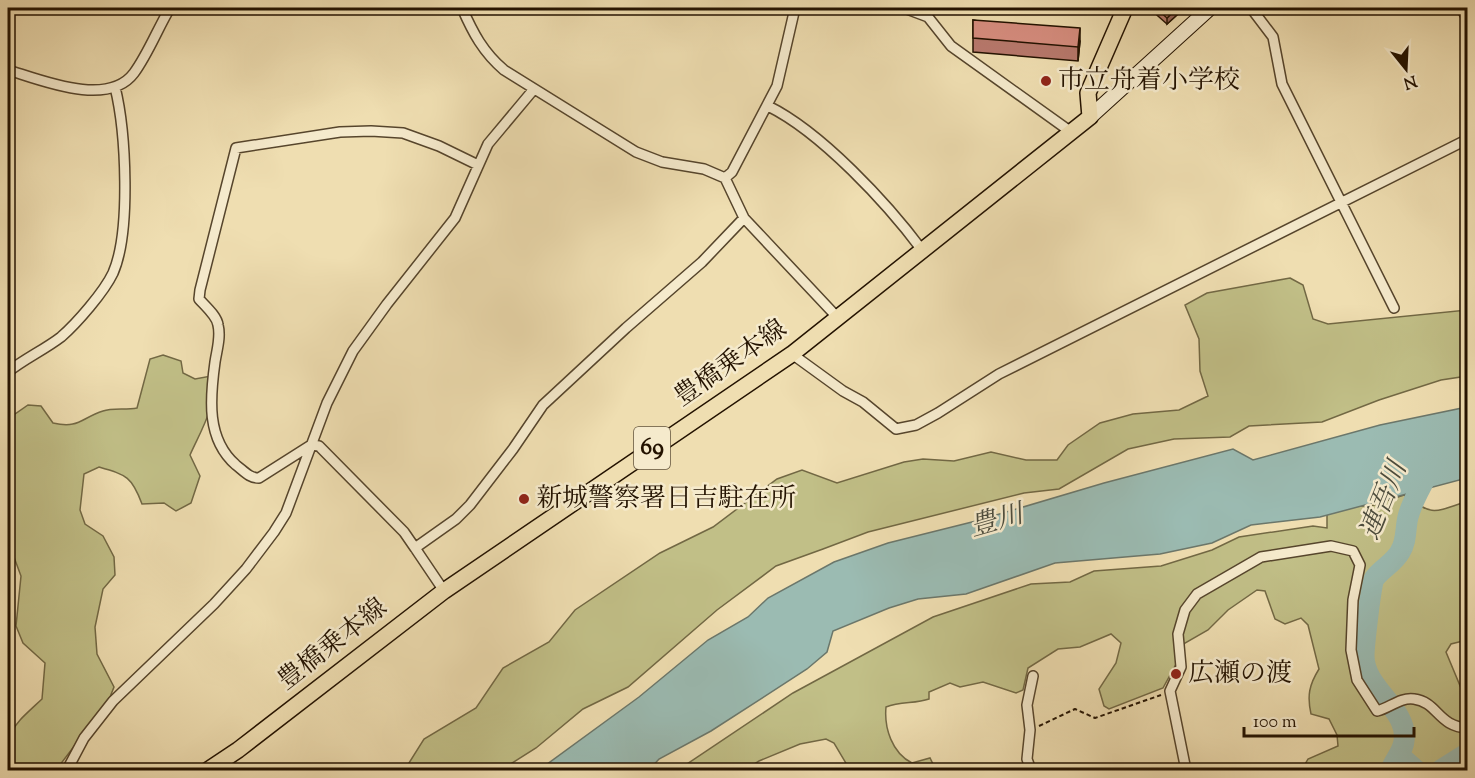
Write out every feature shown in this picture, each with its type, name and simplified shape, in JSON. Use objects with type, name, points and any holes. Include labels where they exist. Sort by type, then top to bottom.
[{"type":"main road","points":[[1090,117],[1088,93],[1125,8]]},
{"type":"main road","points":[[1090,117],[1210,8]]},
{"type":"main road","name":"豊橋乗本線","points":[[208,771],[444,591],[792,354],[1090,117]]},
{"type":"street","points":[[8,70],[77,89],[106,90],[115,87],[126,82],[135,72],[170,8]]},
{"type":"street","points":[[462,8],[477,41],[489,57],[534,89],[636,152],[662,162],[704,169],[725,178],[744,218],[837,317]]},
{"type":"street","points":[[725,178],[732,172],[777,86],[795,8]]},
{"type":"street","points":[[904,8],[928,17],[951,46],[1071,132]]},
{"type":"street","points":[[1251,8],[1273,37],[1282,84],[1394,308]]},
{"type":"street","points":[[1461,8],[1467,20]]},
{"type":"street","points":[[8,372],[61,336],[98,296],[114,271],[122,236],[124,213],[121,128],[115,87]]},
{"type":"street","points":[[67,771],[84,738],[113,701],[214,604],[246,569],[274,532],[286,513],[327,404],[353,351],[387,304],[456,218],[488,144],[534,89]]},
{"type":"street","points":[[768,106],[784,114],[848,168],[922,250]]},
{"type":"street","points":[[444,591],[404,532],[319,446],[311,445],[264,476],[251,478],[224,451],[212,422],[218,322],[199,299],[236,148],[340,132],[403,133],[439,146],[478,165]]},
{"type":"street","points":[[792,354],[843,391],[863,402],[896,429],[904,429],[938,413],[999,374],[1467,139]]},
{"type":"street","points":[[415,548],[456,519],[470,505],[543,405],[702,262],[744,218]]},
{"type":"street","points":[[1186,771],[1170,691],[1182,660],[1179,622],[1185,610],[1197,594],[1262,557],[1330,546],[1353,551],[1357,555],[1360,566],[1353,600],[1351,650],[1357,680],[1377,711],[1399,701],[1413,699],[1424,702],[1450,727],[1467,728]]},
{"type":"street","points":[[1031,771],[1027,759],[1030,730],[1027,705],[1033,676]]},
{"type":"path","points":[[1030,730],[1075,709],[1095,718],[1170,691]]},
{"type":"shaded area","points":[[1290,278],[1303,285],[1313,319],[1328,324],[1467,310],[1467,376],[1441,380],[1322,422],[1249,426],[1230,437],[1174,439],[1128,449],[1059,489],[1024,493],[868,532],[776,566],[717,610],[628,687],[583,709],[536,748],[501,770],[400,770],[409,763],[424,739],[476,708],[503,668],[549,642],[575,610],[660,553],[713,527],[777,479],[802,470],[837,483],[904,462],[923,459],[954,461],[991,452],[1026,460],[1057,460],[1068,445],[1100,423],[1133,414],[1179,410],[1208,396],[1200,371],[1199,339],[1185,305],[1207,293]]},
{"type":"shaded area","points":[[163,355],[181,361],[183,373],[195,379],[211,376],[213,386],[208,416],[190,455],[200,476],[191,503],[176,511],[164,503],[142,504],[135,488],[122,475],[99,467],[84,474],[80,510],[85,524],[103,536],[114,557],[115,575],[103,589],[95,627],[97,654],[114,687],[108,702],[56,770],[8,770],[10,737],[13,730],[23,716],[42,699],[45,663],[23,643],[16,626],[21,576],[8,541],[8,419],[28,405],[41,406],[53,423],[69,425],[107,410],[137,408],[150,359]]},
{"type":"shaded area","points":[[1467,488],[1467,640],[1451,644],[1446,652],[1461,688],[1467,694],[1467,770],[1306,770],[1304,766],[1308,759],[1338,746],[1337,735],[1329,719],[1311,714],[1310,691],[1319,669],[1308,625],[1301,618],[1285,624],[1275,619],[1265,591],[1257,590],[1228,610],[1208,630],[1185,643],[1176,654],[1176,664],[1163,688],[1109,709],[1104,706],[1099,689],[1116,663],[1121,643],[1111,634],[1080,647],[1058,649],[1028,668],[1023,690],[1016,693],[983,682],[960,687],[950,683],[929,692],[929,699],[886,707],[888,731],[899,753],[912,763],[930,758],[933,764],[922,770],[850,770],[834,743],[826,739],[800,744],[759,761],[745,770],[678,770],[793,693],[933,617],[1031,584],[1070,582],[1094,571],[1161,566],[1212,550],[1239,537],[1313,526],[1327,528],[1327,515],[1339,506],[1371,506],[1404,495],[1426,509],[1443,509],[1462,503]]},
{"type":"water","name":"豊川","points":[[1467,407],[1467,478],[1320,517],[1251,525],[1212,543],[1160,554],[1055,563],[966,594],[918,599],[889,608],[833,631],[827,652],[807,669],[711,731],[659,759],[649,770],[539,770],[639,697],[708,640],[748,617],[768,598],[834,562],[888,543],[976,521],[1104,483],[1233,449],[1253,460],[1380,425]]},
{"type":"building","points":[[1156,8],[1177,8],[1167,18]]},
{"type":"building","points":[[973,20],[1080,28],[1078,47],[973,38]]},
{"type":"waterway","name":"連吾川","points":[[1391,770],[1403,745],[1404,730],[1394,709],[1371,679],[1366,668],[1364,650],[1370,603],[1374,579],[1402,548],[1410,511],[1431,466]]},
{"type":"waterway","points":[[1441,770],[1468,753]]},
{"type":"waterway","points":[[1399,755],[1416,770]]},
{"type":"place","name":"市立舟着小学校","points":[[1046,81]]},
{"type":"place","name":"新城警察署日吉駐在所","points":[[524,499]]},
{"type":"place","name":"広瀬の渡","points":[[1176,674]]}]
